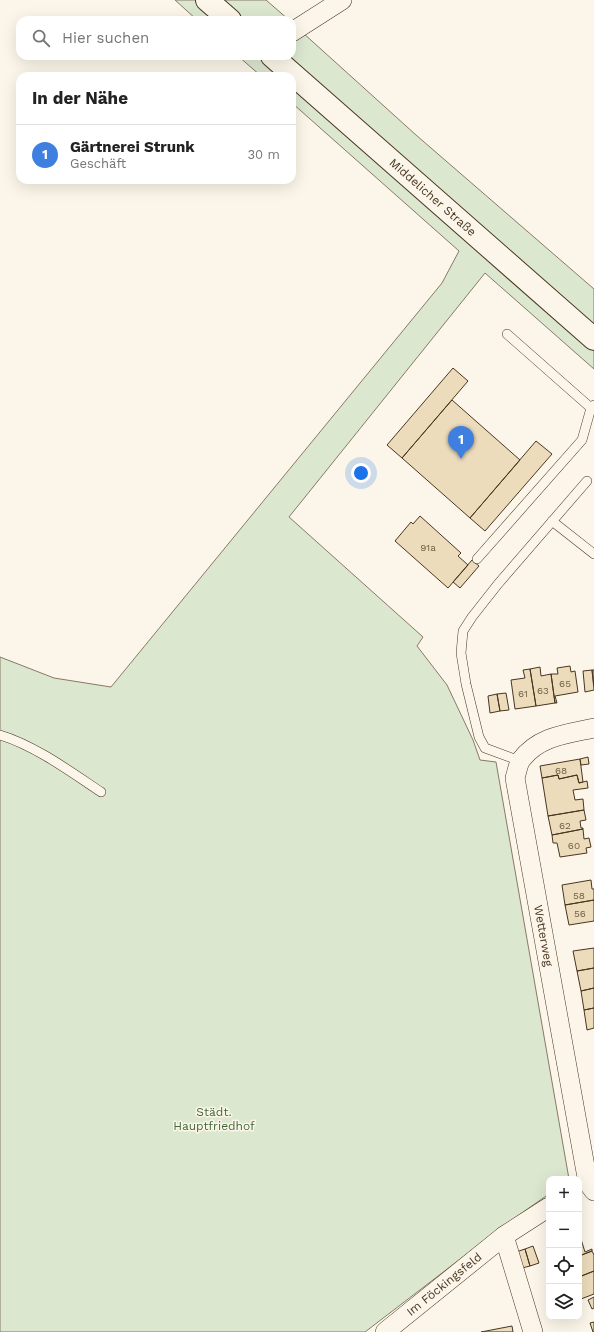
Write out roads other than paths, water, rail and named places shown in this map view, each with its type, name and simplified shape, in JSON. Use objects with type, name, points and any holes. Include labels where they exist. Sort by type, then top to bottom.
[{"type":"street","points":[[207,0],[225,16]]},
{"type":"street","points":[[296,29],[342,0]]},
{"type":"street","name":"Middelicher Straße","points":[[277,60],[290,72]]},
{"type":"street","name":"Middelicher Straße","points":[[296,77],[594,339]]},
{"type":"street","name":"Wetterweg","points":[[587,1188],[515,778],[520,761],[536,744],[555,737],[594,728]]},
{"type":"street","name":"Im Föckingsfeld","points":[[385,1332],[504,1236],[546,1209]]},
{"type":"street","points":[[504,1236],[534,1332]]},
{"type":"lane","points":[[477,559],[582,440],[593,406],[507,334]]},
{"type":"lane","points":[[520,761],[485,748],[479,737],[466,684],[461,653],[463,631],[498,584],[587,481]]},
{"type":"lane","points":[[552,521],[594,554]]},
{"type":"lane","points":[[0,735],[13,739],[53,761],[101,792]]},
{"type":"place","name":"Gärtnerei Strunk","points":[[461,459]]},
{"type":"park label","name":"Städt. Hauptfriedhof","points":[[214,1119]]}]
